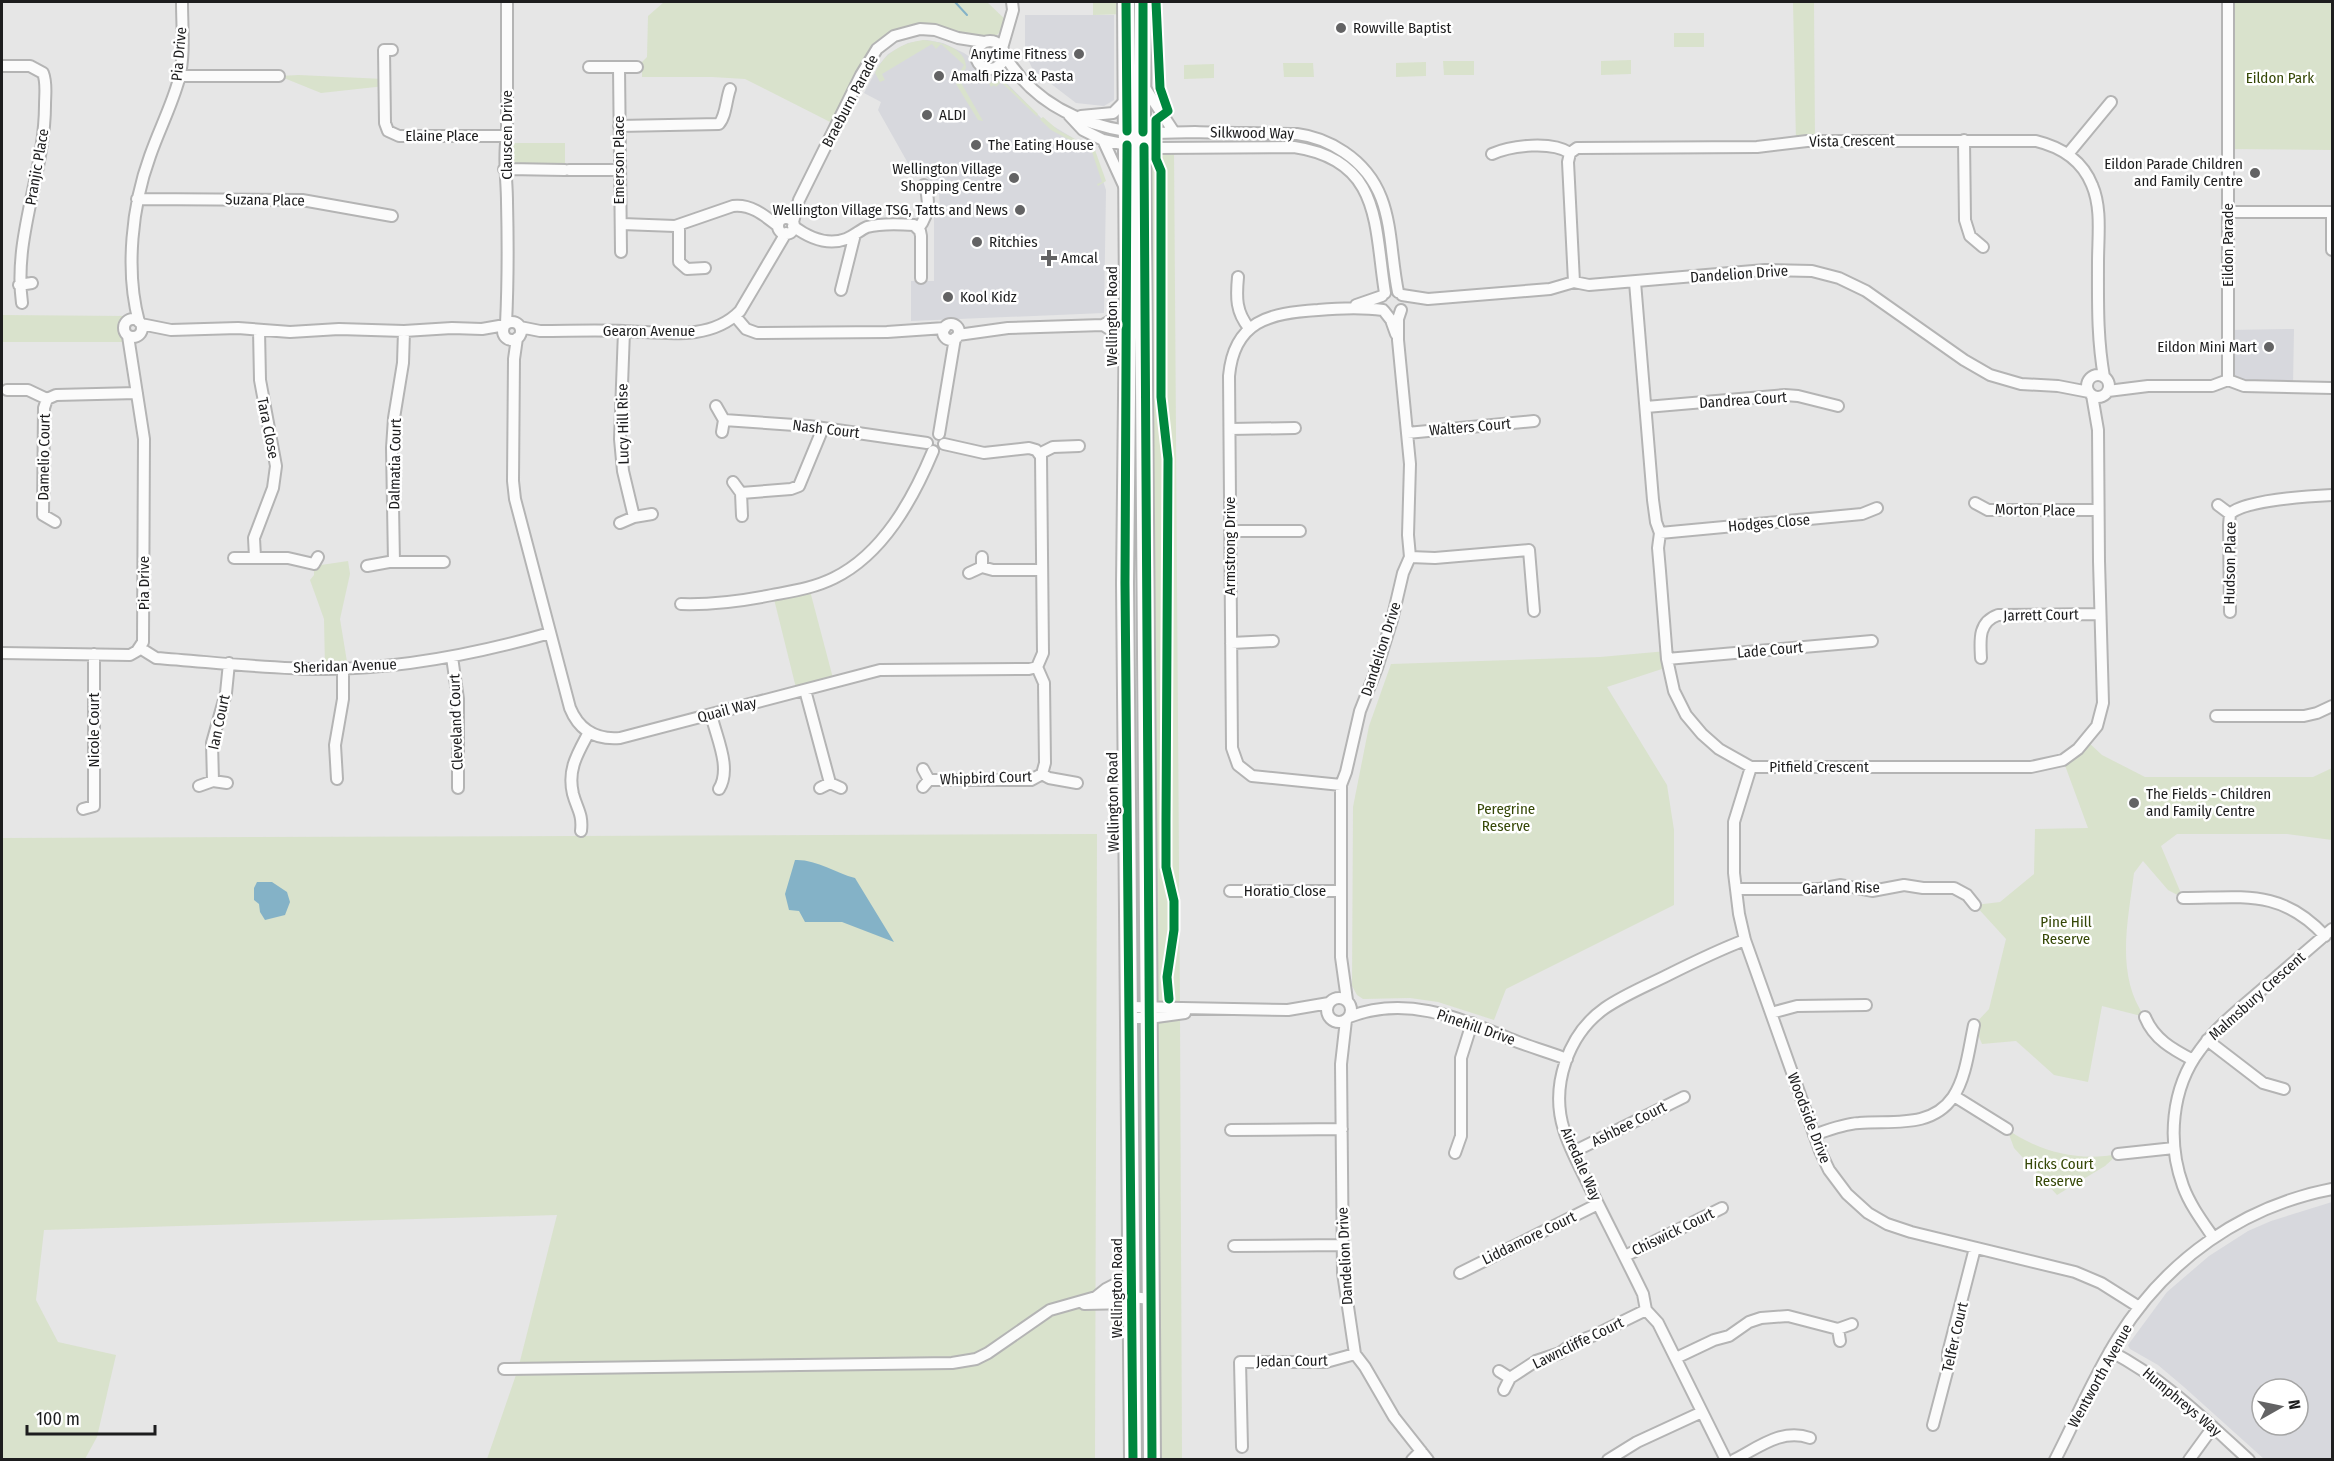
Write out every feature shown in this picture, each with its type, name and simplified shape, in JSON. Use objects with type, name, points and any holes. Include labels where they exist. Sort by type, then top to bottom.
[{"type":"main road","name":"Wellington Road","points":[[1126,2],[1126,99],[1135,139],[1149,1012],[1152,1460]]},
{"type":"main road","name":"Wellington Road","points":[[1133,1460],[1125,595],[1128,306],[1126,191],[1142,84],[1143,2]]},
{"type":"street","name":"Pia Drive","points":[[140,648],[143,632],[144,439],[135,377],[133,232],[137,199],[149,158],[174,98],[180,76],[182,2]]},
{"type":"street","name":"Clauscen Drive","points":[[507,2],[507,136],[504,169],[507,187],[508,304],[512,331]]},
{"type":"street","points":[[994,69],[1002,64],[1013,10],[1012,2]]},
{"type":"street","name":"Eildon Parade","points":[[2228,2],[2228,380]]},
{"type":"street","points":[[976,57],[978,49],[1009,23]]},
{"type":"street","name":"Braeburn Parade","points":[[735,316],[748,300],[861,75],[877,49],[901,33],[920,29],[935,30],[958,38],[987,42]]},
{"type":"street","points":[[958,38],[983,67],[1014,71]]},
{"type":"street","points":[[987,42],[1004,52],[1014,71],[1039,95],[1069,115],[1083,130],[1103,140],[1135,139]]},
{"type":"street","name":"Elaine Place","points":[[384,50],[385,123],[388,131],[399,136],[507,136]]},
{"type":"street","name":"Pranjic Place","points":[[2,66],[34,68],[42,73],[45,80],[44,138],[19,266],[22,303]]},
{"type":"street","points":[[589,67],[637,67]]},
{"type":"street","name":"Emerson Place","points":[[619,67],[621,252]]},
{"type":"street","points":[[180,76],[279,76]]},
{"type":"street","points":[[1142,84],[1174,132]]},
{"type":"street","points":[[619,126],[719,124],[724,118],[725,104],[730,89]]},
{"type":"street","points":[[1069,115],[1091,116],[1113,113],[1126,99]]},
{"type":"street","points":[[2068,154],[2110,102]]},
{"type":"street","points":[[1069,115],[1135,139]]},
{"type":"street","name":"Silkwood Way","points":[[1135,139],[1174,132],[1265,133],[1307,135],[1327,142],[1356,161],[1377,186],[1383,198],[1400,294]]},
{"type":"street","points":[[1200,132],[1200,147]]},
{"type":"street","points":[[1264,146],[1265,133]]},
{"type":"street","name":"Silkwood Way","points":[[1135,139],[1200,147],[1294,147],[1323,153],[1343,166],[1365,191],[1375,217],[1383,294]]},
{"type":"street","points":[[1103,140],[1126,191]]},
{"type":"street","points":[[1964,140],[1965,220],[1970,236],[1983,247]]},
{"type":"street","name":"Vista Crescent","points":[[1570,153],[1581,148],[1757,147],[1807,141],[1964,140],[2036,141],[2068,154],[2084,171],[2096,198],[2098,340],[2106,386]]},
{"type":"street","points":[[1492,154],[1508,147],[1561,147],[1570,153],[1568,171],[1574,282]]},
{"type":"street","points":[[504,169],[619,170]]},
{"type":"street","points":[[918,229],[927,215],[928,198],[924,186]]},
{"type":"street","points":[[1365,191],[1377,186]]},
{"type":"street","name":"Suzana Place","points":[[137,199],[302,200],[392,216]]},
{"type":"street","points":[[622,224],[679,225],[733,206],[747,206],[816,240],[843,240],[864,228],[876,225],[912,225],[918,229],[921,236],[921,278]]},
{"type":"street","points":[[2228,212],[2332,212],[2332,250]]},
{"type":"street","points":[[679,225],[679,262],[687,269],[705,268]]},
{"type":"street","points":[[841,290],[855,234]]},
{"type":"street","name":"Dandelion Drive","points":[[1400,294],[1428,299],[1550,289],[1574,282],[1589,285],[1802,270],[1826,275],[1866,291],[1964,360],[1990,375],[2021,384],[2058,386],[2090,393]]},
{"type":"street","points":[[1238,277],[1236,297],[1238,309],[1250,328],[1266,318],[1286,313],[1350,308],[1383,310],[1391,314],[1402,309],[1404,302],[1400,294],[1391,290],[1350,308]]},
{"type":"street","name":"Pitfield Crescent","points":[[1635,282],[1653,500],[1660,533],[1658,548],[1667,659],[1674,691],[1694,726],[1719,749],[1751,767],[2031,767],[2063,760],[2084,744],[2097,726],[2103,703],[2098,430],[2106,386]]},
{"type":"street","points":[[19,285],[32,283]]},
{"type":"street","points":[[1383,294],[1380,303],[1383,310]]},
{"type":"street","name":"Dandelion Drive","points":[[1348,1002],[1341,957],[1341,785],[1347,772],[1360,711],[1377,668],[1392,621],[1403,573],[1410,557],[1408,535],[1410,472],[1398,320],[1402,309],[1428,299]]},
{"type":"street","points":[[735,316],[746,329],[757,333],[803,334],[836,331],[928,330],[951,334],[1008,328],[1103,325],[1118,317],[1128,306]]},
{"type":"street","name":"Dandelion Drive","points":[[1383,310],[1391,320],[1398,340]]},
{"type":"street","name":"Gearon Avenue","points":[[512,331],[668,333],[699,331],[715,327],[735,316]]},
{"type":"street","points":[[1103,325],[1111,329],[1118,338],[1126,356]]},
{"type":"street","points":[[135,329],[238,328],[296,332],[339,329],[405,331],[452,328],[512,331],[514,359],[513,488],[570,708],[575,720],[589,732],[575,756],[571,772],[573,794],[588,816],[581,831]]},
{"type":"street","name":"Armstrong Drive","points":[[1250,328],[1239,340],[1230,362],[1232,748],[1238,765],[1252,776],[1292,778],[1341,785]]},
{"type":"street","name":"Tara Close","points":[[255,558],[254,538],[270,495],[276,466],[260,380],[259,330]]},
{"type":"street","name":"Dalmatia Court","points":[[394,562],[393,435],[405,331]]},
{"type":"street","name":"Lucy Hill Rise","points":[[624,331],[621,450],[625,481],[634,517]]},
{"type":"street","points":[[939,434],[945,408],[951,334]]},
{"type":"street","name":"Vista Crescent","points":[[2090,378],[2098,340]]},
{"type":"street","points":[[2098,375],[2106,386],[2098,396],[2090,393],[2087,387],[2090,378],[2098,375]]},
{"type":"street","name":"Dandelion Drive","points":[[2058,386],[2090,378]]},
{"type":"street","points":[[2106,386],[2212,386],[2228,380],[2244,386],[2332,388]]},
{"type":"street","name":"Damelio Court","points":[[7,390],[28,390],[48,399]]},
{"type":"street","name":"Damelio Court","points":[[55,522],[38,516],[45,408],[48,399],[56,395],[137,393]]},
{"type":"street","name":"Pitfield Crescent","points":[[2090,393],[2098,430]]},
{"type":"street","name":"Dandrea Court","points":[[1646,407],[1785,395],[1838,406]]},
{"type":"street","points":[[716,406],[724,420],[722,432]]},
{"type":"street","name":"Nash Court","points":[[724,420],[823,428],[930,447]]},
{"type":"street","name":"Walters Court","points":[[1407,433],[1534,422]]},
{"type":"street","points":[[741,494],[791,489],[799,486],[823,428]]},
{"type":"street","points":[[1230,429],[1295,428]]},
{"type":"street","points":[[681,604],[719,603],[757,598],[810,587],[845,572],[864,558],[890,528],[912,494],[930,447],[931,435],[939,434],[944,438],[944,444],[940,450],[930,447]]},
{"type":"street","points":[[944,444],[984,453],[1029,448],[1039,454],[1042,465],[1043,653],[1037,667]]},
{"type":"street","points":[[1039,454],[1053,447],[1079,446]]},
{"type":"street","points":[[733,482],[741,494],[742,516]]},
{"type":"street","name":"Hudson Place","points":[[2230,514],[2239,509],[2275,501],[2332,495]]},
{"type":"street","name":"Morton Place","points":[[1975,503],[1988,510],[2098,510]]},
{"type":"street","name":"Hudson Place","points":[[2218,505],[2230,514]]},
{"type":"street","name":"Hodges Close","points":[[1660,533],[1862,514],[1877,508]]},
{"type":"street","points":[[620,523],[634,517],[652,514]]},
{"type":"street","name":"Hudson Place","points":[[2230,514],[2230,612]]},
{"type":"street","points":[[1230,531],[1300,531]]},
{"type":"street","points":[[1410,557],[1435,558],[1529,550],[1534,611]]},
{"type":"street","points":[[234,558],[288,558],[315,565]]},
{"type":"street","points":[[367,566],[394,562],[444,562]]},
{"type":"street","points":[[969,573],[982,562],[993,570],[1042,570]]},
{"type":"street","name":"Jarrett Court","points":[[1981,658],[1982,629],[1992,617],[1998,615],[2100,614]]},
{"type":"street","name":"Sheridan Avenue","points":[[140,648],[156,658],[289,668],[344,668],[395,665],[452,657],[550,633]]},
{"type":"street","points":[[1231,643],[1274,641]]},
{"type":"street","name":"Lade Court","points":[[1667,659],[1872,641]]},
{"type":"street","points":[[2,653],[130,655],[140,648]]},
{"type":"street","name":"Nicole Court","points":[[94,654],[94,808]]},
{"type":"street","name":"Cleveland Court","points":[[452,657],[458,699],[458,788]]},
{"type":"street","name":"Ian Court","points":[[213,781],[212,743],[225,693],[229,663]]},
{"type":"street","name":"Quail Way","points":[[589,732],[607,738],[620,738],[880,670],[1029,669],[1037,667]]},
{"type":"street","name":"Whipbird Court","points":[[923,769],[926,784],[1031,780],[1042,774],[1045,764],[1044,684],[1037,667]]},
{"type":"street","points":[[337,779],[335,745],[343,699],[344,668]]},
{"type":"street","points":[[805,690],[825,786],[841,788]]},
{"type":"street","points":[[2216,716],[2304,716],[2332,706]]},
{"type":"street","points":[[711,714],[724,768],[723,782],[719,789]]},
{"type":"street","name":"Woodside Drive","points":[[1751,767],[1734,822],[1736,889],[1745,940],[1814,1135],[1833,1177],[1846,1194],[1868,1213],[1904,1230],[2075,1272],[2100,1283],[2139,1307]]},
{"type":"street","name":"Whipbird Court","points":[[1042,774],[1049,778],[1077,783]]},
{"type":"street","points":[[200,786],[213,781],[228,783]]},
{"type":"street","name":"Garland Rise","points":[[1736,889],[1820,889],[1845,885],[1872,891],[1904,885],[1923,888],[1954,888],[1967,895],[1975,905]]},
{"type":"street","name":"Horatio Close","points":[[1230,891],[1340,891]]},
{"type":"street","points":[[2183,898],[2247,897],[2276,902],[2303,915],[2329,933]]},
{"type":"street","name":"Malmsbury Crescent","points":[[2213,1237],[2196,1214],[2186,1194],[2174,1148],[2175,1111],[2182,1085],[2193,1060],[2207,1040],[2237,1011],[2329,933]]},
{"type":"street","name":"Airedale Way","points":[[1726,1460],[1658,1323],[1646,1310],[1643,1294],[1573,1152],[1564,1130],[1560,1111],[1560,1082],[1567,1059],[1584,1028],[1606,1007],[1745,940]]},
{"type":"street","name":"Dandelion Drive","points":[[1331,1001],[1341,957]]},
{"type":"street","points":[[1130,1012],[1288,1010],[1339,998],[1348,1002],[1351,1009],[1347,1019],[1339,1022],[1288,1010]]},
{"type":"street","points":[[1331,1001],[1327,1012],[1331,1019]]},
{"type":"street","name":"Pinehill Drive","points":[[1348,1002],[1383,1009],[1433,1011],[1472,1023],[1567,1059]]},
{"type":"street","points":[[1770,1013],[1797,1006],[1866,1005]]},
{"type":"street","name":"Pinehill Drive","points":[[1347,1019],[1360,1013],[1383,1009]]},
{"type":"street","points":[[2145,1017],[2159,1039],[2193,1060]]},
{"type":"street","name":"Dandelion Drive","points":[[1331,1019],[1341,1064]]},
{"type":"street","name":"Dandelion Drive","points":[[1347,1019],[1341,1064],[1342,1245],[1344,1288],[1355,1354],[1365,1367],[1385,1404],[1425,1455]]},
{"type":"street","points":[[1455,1154],[1461,1136],[1461,1058],[1472,1023]]},
{"type":"street","points":[[1814,1135],[1850,1124],[1916,1121],[1940,1110],[1954,1096],[1974,1025]]},
{"type":"street","points":[[2207,1040],[2263,1083],[2284,1089]]},
{"type":"street","name":"Ashbee Court","points":[[1573,1152],[1684,1096]]},
{"type":"street","points":[[1954,1096],[2007,1129]]},
{"type":"street","points":[[1231,1130],[1342,1129]]},
{"type":"street","points":[[2118,1154],[2174,1148]]},
{"type":"street","name":"Wentworth Avenue","points":[[2055,1460],[2110,1351],[2139,1307],[2169,1273],[2213,1237],[2243,1219],[2299,1197],[2332,1189]]},
{"type":"street","name":"Liddamore Court","points":[[1460,1273],[1598,1204]]},
{"type":"street","name":"Chiswick Court","points":[[1625,1256],[1722,1208]]},
{"type":"street","points":[[1234,1246],[1342,1245]]},
{"type":"street","name":"Telfer Court","points":[[1934,1425],[1948,1368],[1948,1353],[1975,1248]]},
{"type":"street","points":[[504,1369],[952,1364],[976,1359],[1050,1310],[1096,1297],[1131,1276]]},
{"type":"street","points":[[1096,1297],[1151,1299]]},
{"type":"street","points":[[1078,1303],[1106,1305],[1131,1300]]},
{"type":"street","name":"Lawncliffe Court","points":[[1510,1378],[1536,1361],[1560,1353],[1573,1343],[1646,1310]]},
{"type":"street","points":[[1676,1358],[1714,1340],[1729,1336],[1761,1318],[1788,1316],[1838,1329],[1852,1324]]},
{"type":"street","points":[[1838,1329],[1840,1341]]},
{"type":"street","name":"Humphreys Way","points":[[2110,1351],[2155,1377],[2249,1460]]},
{"type":"street","name":"Jedan Court","points":[[1242,1447],[1240,1362],[1326,1362],[1355,1354]]},
{"type":"street","points":[[1499,1371],[1510,1378],[1504,1390]]},
{"type":"street","points":[[1608,1460],[1637,1442],[1702,1412]]},
{"type":"street","points":[[2189,1460],[2213,1427]]},
{"type":"street","points":[[1734,1460],[1799,1429],[1810,1438]]},
{"type":"street","points":[[1412,1460],[1425,1455]]},
{"type":"shaded area","points":[[1025,15],[1114,15],[1114,100],[1104,106],[1076,103],[1033,70],[1025,53]]},
{"type":"shaded area","name":"Wellington Village Shopping Centre","points":[[927,40],[943,43],[964,53],[1003,79],[1043,120],[1093,150],[1106,190],[1104,313],[911,321],[911,281],[934,281],[934,210],[940,209],[939,194],[918,166],[909,165],[878,110],[881,102],[864,93],[879,65],[888,54],[908,43]]},
{"type":"shaded area","points":[[2294,329],[2293,386],[2233,382],[2228,330]]},
{"type":"shaded area","points":[[2332,1202],[2332,1459],[2264,1459],[2158,1365],[2130,1349],[2128,1345],[2167,1292],[2209,1256],[2248,1231],[2271,1221]]},
{"type":"green space","points":[[664,2],[987,2],[1009,23],[991,41],[985,42],[935,30],[883,43],[836,125],[745,79],[642,77],[642,62],[647,57],[648,16]]},
{"type":"green space","points":[[1093,2],[1126,2],[1126,14],[1093,15]]},
{"type":"green space","points":[[1793,2],[1814,2],[1815,141],[1796,142]]},
{"type":"green space","name":"Eildon Park","points":[[2228,2],[2332,2],[2332,150],[2228,149]]},
{"type":"green space","points":[[1674,33],[1704,33],[1704,47],[1674,47]]},
{"type":"green space","points":[[923,40],[937,42],[951,47],[962,55],[966,68],[963,72],[961,70],[964,65],[941,44],[936,49],[932,44],[882,74],[885,80],[880,82],[875,73],[894,50]]},
{"type":"green space","points":[[1631,60],[1631,74],[1601,75],[1601,61]]},
{"type":"green space","points":[[1443,61],[1474,61],[1474,75],[1444,75]]},
{"type":"green space","points":[[1426,62],[1426,76],[1396,77],[1396,63]]},
{"type":"green space","points":[[1283,63],[1313,63],[1314,77],[1284,77]]},
{"type":"green space","points":[[1214,64],[1214,78],[1184,79],[1184,65]]},
{"type":"green space","points":[[279,76],[384,79],[385,86],[321,93]]},
{"type":"green space","points":[[960,80],[983,121],[978,120],[956,84]]},
{"type":"green space","points":[[1002,80],[1038,114],[1040,119],[1043,117],[1058,130],[1095,150],[1106,181],[1098,186],[1097,184],[1102,182],[1092,152],[1051,130],[1001,82],[996,87],[994,85],[991,87],[989,84]]},
{"type":"green space","points":[[506,143],[565,143],[565,170],[504,169]]},
{"type":"green space","points":[[1144,147],[1174,148],[1180,1008],[1149,1007]]},
{"type":"green space","points":[[2,315],[129,316],[123,328],[128,342],[2,342]]},
{"type":"green space","points":[[348,561],[350,574],[340,619],[348,668],[325,669],[324,619],[310,580],[314,575],[314,566]]},
{"type":"green space","points":[[809,587],[834,682],[797,692],[773,595]]},
{"type":"green space","name":"Peregrine Reserve","points":[[1667,651],[1668,667],[1607,687],[1667,785],[1674,830],[1674,905],[1506,989],[1494,1020],[1438,1002],[1410,998],[1363,999],[1357,995],[1352,986],[1353,807],[1369,726],[1391,664],[1600,657]]},
{"type":"green space","name":"Pine Hill Reserve","points":[[2087,741],[2102,755],[2145,777],[2313,777],[2332,768],[2332,840],[2287,834],[2177,834],[2161,846],[2183,898],[2168,890],[2143,861],[2134,873],[2126,947],[2130,984],[2145,1017],[2102,1006],[2088,1082],[2054,1075],[2016,1041],[1982,1044],[1974,1025],[1989,1009],[2006,939],[1975,905],[2000,902],[2034,874],[2035,829],[2088,828],[2063,760]]},
{"type":"green space","points":[[1097,834],[1095,1459],[487,1459],[518,1369],[557,1215],[44,1230],[36,1300],[58,1342],[116,1355],[97,1437],[85,1459],[2,1459],[2,838]]},
{"type":"green space","points":[[1180,1010],[1182,1459],[1152,1459],[1149,1018]]},
{"type":"green space","name":"Hicks Court Reserve","points":[[2007,1129],[2032,1144],[2060,1153],[2089,1157],[2118,1154],[2105,1166],[2057,1195],[2014,1148]]},
{"type":"water","points":[[795,860],[818,864],[855,878],[894,942],[842,922],[805,922],[799,911],[789,910],[785,894]]},
{"type":"water","points":[[257,882],[272,882],[287,892],[290,902],[285,915],[265,920],[260,912],[259,904],[254,900],[254,888]]},
{"type":"waterway","points":[[955,2],[967,15]]},
{"type":"cycle path","points":[[1126,2],[1127,131]]},
{"type":"cycle path","points":[[1143,2],[1143,132]]},
{"type":"cycle path","points":[[1156,2],[1160,88],[1168,111],[1156,120],[1156,159],[1161,171],[1161,397],[1168,459],[1166,867],[1174,901],[1174,930],[1167,977],[1169,999]]},
{"type":"cycle path","points":[[1127,145],[1125,583],[1133,1460]]},
{"type":"cycle path","points":[[1144,147],[1152,1460]]},
{"type":"place","name":"Rowville Baptist","points":[[1341,28]]},
{"type":"place","name":"Anytime Fitness","points":[[1079,54]]},
{"type":"place","name":"Amalfi Pizza & Pasta","points":[[939,76]]},
{"type":"place","name":"ALDI","points":[[927,115]]},
{"type":"place","name":"The Eating House","points":[[976,145]]},
{"type":"place","name":"Eildon Parade Children and Family Centre","points":[[2255,173]]},
{"type":"place","name":"Wellington Village Shopping Centre","points":[[1014,178]]},
{"type":"place","name":"Wellington Village TSG, Tatts and News","points":[[1020,210]]},
{"type":"place","name":"Ritchies","points":[[977,242]]},
{"type":"place","name":"Amcal","points":[[1049,258]]},
{"type":"place","name":"Kool Kidz","points":[[948,297]]},
{"type":"place","name":"Eildon Mini Mart","points":[[2269,347]]},
{"type":"place","name":"The Fields - Children and Family Centre","points":[[2134,803]]}]
